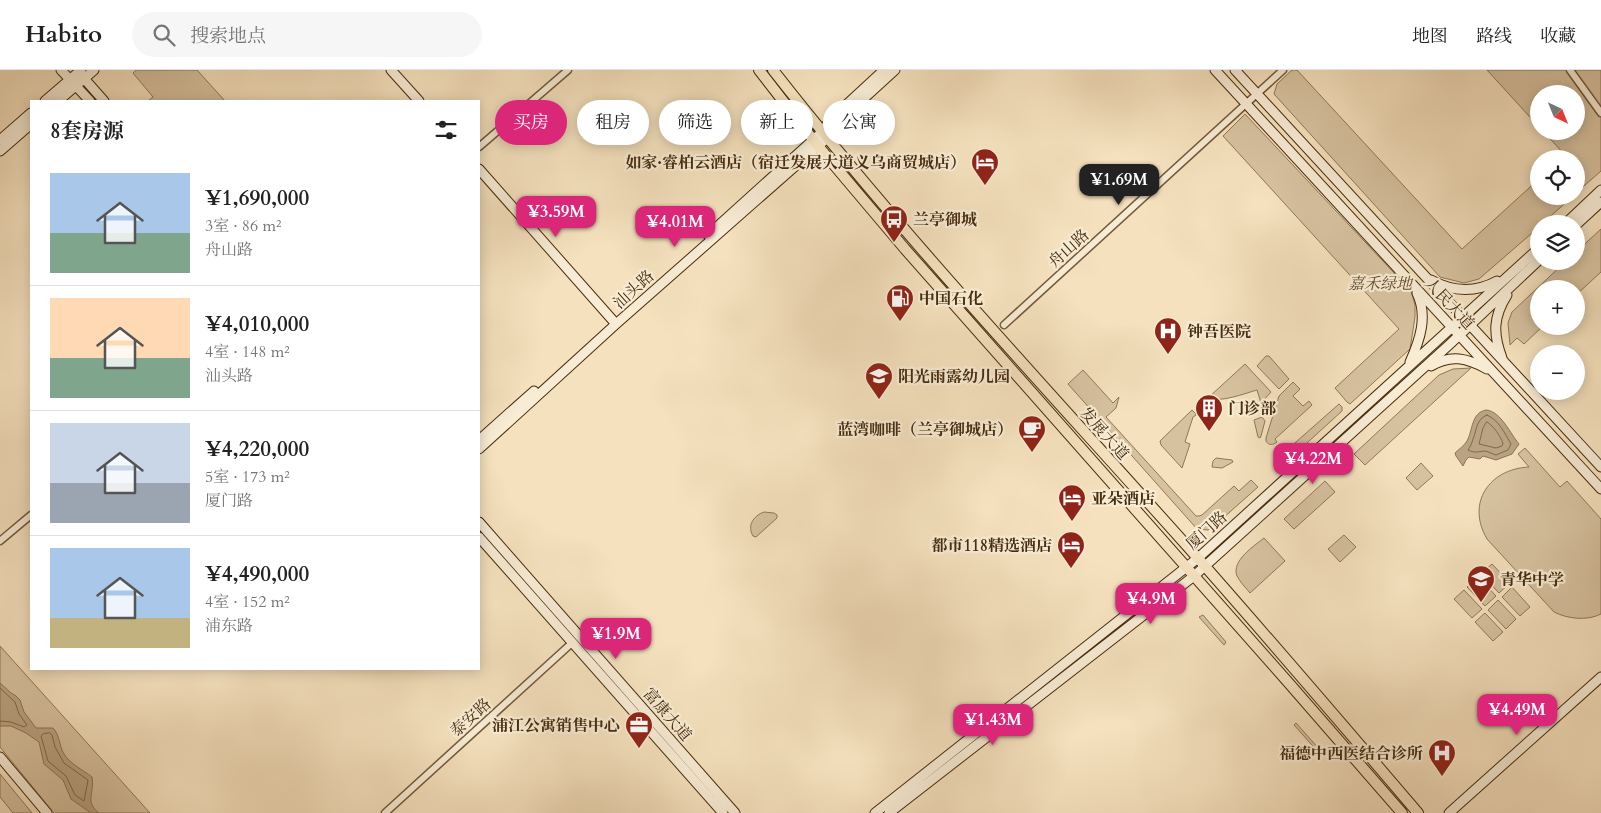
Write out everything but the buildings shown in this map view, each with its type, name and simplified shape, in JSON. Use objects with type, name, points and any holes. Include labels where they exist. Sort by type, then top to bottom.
[{"type":"main road","name":"发展大道","points":[[759,70],[815,143],[905,249],[1402,813]]},
{"type":"main road","name":"发展大道","points":[[773,70],[823,134]]},
{"type":"main road","name":"发展大道","points":[[833,145],[1037,379],[1198,558],[1418,813]]},
{"type":"street","points":[[61,70],[89,100]]},
{"type":"street","points":[[59,100],[80,73],[94,70]]},
{"type":"street","points":[[391,70],[418,100]]},
{"type":"street","points":[[480,146],[568,70]]},
{"type":"street","name":"汕头路","points":[[852,100],[884,70]]},
{"type":"street","name":"汕头路","points":[[862,100],[895,70]]},
{"type":"street","name":"人民大道","points":[[1215,70],[1601,489]]},
{"type":"street","name":"人民大道","points":[[1235,70],[1601,467]]},
{"type":"street","name":"舟山路","points":[[1004,325],[1283,70]]},
{"type":"street","points":[[1570,70],[1601,113]]},
{"type":"street","points":[[80,73],[103,100]]},
{"type":"street","points":[[46,100],[73,82]]},
{"type":"street","points":[[0,140],[30,114]]},
{"type":"street","points":[[0,151],[30,125]]},
{"type":"street","name":"汕头路","points":[[480,439],[615,322],[823,136]]},
{"type":"street","points":[[480,170],[615,322]]},
{"type":"street","points":[[1575,215],[1601,190]]},
{"type":"street","points":[[1585,217],[1601,202]]},
{"type":"street","name":"厦门路","points":[[889,813],[1205,567],[1470,325],[1530,258]]},
{"type":"street","name":"厦门路","points":[[875,813],[1198,558],[1462,317],[1530,266]]},
{"type":"street","points":[[1424,276],[1448,287],[1479,289],[1513,278]]},
{"type":"street","points":[[1504,363],[1496,342],[1496,320],[1513,278]]},
{"type":"street","points":[[1407,368],[1416,350],[1423,321],[1421,301],[1412,284]]},
{"type":"street","name":"汕头路","points":[[480,448],[615,322]]},
{"type":"street","points":[[1416,375],[1439,361],[1448,359],[1474,362],[1494,373]]},
{"type":"street","points":[[0,541],[30,515]]},
{"type":"street","name":"富康大道","points":[[480,523],[735,813]]},
{"type":"street","name":"富康大道","points":[[480,538],[723,813]]},
{"type":"street","name":"泰安路","points":[[385,813],[573,642]]},
{"type":"street","points":[[1449,813],[1601,677]]},
{"type":"street","points":[[0,757],[47,813]]},
{"type":"street","points":[[0,763],[42,813]]},
{"type":"green space","points":[[136,70],[197,70],[224,100],[149,100],[153,97],[133,73]]},
{"type":"green space","points":[[1292,70],[1297,70],[1462,249],[1530,187],[1530,205],[1563,205],[1552,215],[1530,215],[1530,235],[1479,279],[1464,283],[1440,277],[1274,94],[1277,84]]},
{"type":"green space","points":[[1487,70],[1601,70],[1601,171],[1585,185],[1585,150],[1560,150],[1551,140],[1585,140],[1585,85],[1530,85],[1530,117]]},
{"type":"green space","name":"嘉禾绿地","points":[[1245,114],[1411,291],[1415,305],[1415,317],[1410,349],[1350,404],[1335,388],[1399,329],[1223,136]]},
{"type":"green space","points":[[1601,229],[1601,272],[1585,287],[1585,280],[1546,280],[1556,270],[1585,270],[1585,244]]},
{"type":"green space","points":[[1530,295],[1530,335],[1534,335],[1524,344],[1517,338],[1510,345],[1508,323],[1512,312]]},
{"type":"green space","points":[[1266,356],[1269,356],[1289,379],[1279,389],[1257,366]]},
{"type":"green space","points":[[1245,364],[1271,392],[1261,403],[1257,390],[1225,399],[1209,397]]},
{"type":"green space","points":[[1471,368],[1365,465],[1354,454],[1439,375],[1453,369]]},
{"type":"green space","points":[[1083,370],[1113,403],[1119,397],[1116,408],[1106,417],[1196,516],[1202,515],[1234,486],[1239,491],[1251,480],[1258,487],[1213,527],[1208,530],[1197,529],[1068,384]]},
{"type":"green space","points":[[1293,382],[1300,389],[1293,396],[1303,406],[1309,401],[1312,405],[1275,439],[1277,442],[1273,444],[1267,443],[1266,438],[1279,396]]},
{"type":"green space","points":[[1339,404],[1342,407],[1342,411],[1285,463],[1279,457]]},
{"type":"green space","points":[[1192,410],[1196,415],[1193,417],[1185,442],[1190,444],[1182,468],[1161,445],[1160,441]]},
{"type":"green space","points":[[1262,417],[1265,421],[1260,438],[1258,437],[1254,420]]},
{"type":"green space","points":[[1525,448],[1560,487],[1567,481],[1601,519],[1601,614],[1590,618],[1578,618],[1554,612],[1487,539],[1481,526],[1479,513],[1485,490],[1503,474],[1515,469],[1529,467],[1518,454]]},
{"type":"green space","points":[[1216,458],[1232,460],[1233,462],[1222,468],[1212,467],[1213,461]]},
{"type":"green space","points":[[1421,463],[1433,476],[1417,490],[1406,478]]},
{"type":"green space","points":[[1325,481],[1335,492],[1294,529],[1284,519]]},
{"type":"green space","points":[[764,512],[774,513],[777,515],[777,518],[756,537],[753,536],[751,532],[752,522]]},
{"type":"green space","points":[[1344,535],[1356,547],[1340,562],[1328,549]]},
{"type":"green space","points":[[1264,538],[1285,561],[1250,593],[1237,576],[1237,565],[1244,554]]},
{"type":"green space","points":[[1492,564],[1510,583],[1499,593],[1481,574]]},
{"type":"green space","points":[[1478,577],[1496,596],[1485,606],[1467,587]]},
{"type":"green space","points":[[1512,587],[1530,607],[1520,616],[1502,597]]},
{"type":"green space","points":[[1464,590],[1482,609],[1472,618],[1454,599]]},
{"type":"green space","points":[[1498,600],[1516,619],[1506,629],[1488,610]]},
{"type":"green space","points":[[1485,613],[1503,632],[1493,641],[1475,622]]},
{"type":"green space","points":[[1203,615],[1226,642],[1224,645],[1199,617]]},
{"type":"green space","points":[[0,646],[150,813],[54,813],[0,747]]},
{"type":"green space","points":[[1296,723],[1321,751],[1319,753],[1294,725]]},
{"type":"green space","points":[[0,774],[32,813],[13,813],[0,797]]},
{"type":"water","points":[[1486,410],[1496,414],[1501,419],[1519,444],[1512,454],[1496,460],[1483,456],[1480,459],[1469,457],[1463,466],[1455,453],[1467,441],[1475,418]]},
{"type":"water","points":[[0,683],[20,700],[24,712],[36,728],[53,728],[57,734],[62,751],[67,758],[92,777],[91,801],[99,813],[91,813],[71,799],[63,780],[44,764],[39,742],[11,726],[0,726]]},
{"type":"place","name":"如家·睿柏云酒店（宿迁发展大道义乌商贸城店）","points":[[985,186]]},
{"type":"place","name":"兰亭御城","points":[[894,243]]},
{"type":"place","name":"中国石化","points":[[900,322]]},
{"type":"place","name":"钟吾医院","points":[[1168,355]]},
{"type":"place","name":"阳光雨露幼儿园","points":[[879,400]]},
{"type":"place","name":"门诊部","points":[[1209,432]]},
{"type":"place","name":"蓝湾咖啡（兰亭御城店）","points":[[1032,453]]},
{"type":"place","name":"亚朵酒店","points":[[1072,522]]},
{"type":"place","name":"都市118精选酒店","points":[[1071,569]]},
{"type":"place","name":"青华中学","points":[[1481,603]]},
{"type":"place","name":"浦江公寓销售中心","points":[[639,749]]},
{"type":"place","name":"福德中西医结合诊所","points":[[1442,777]]}]
